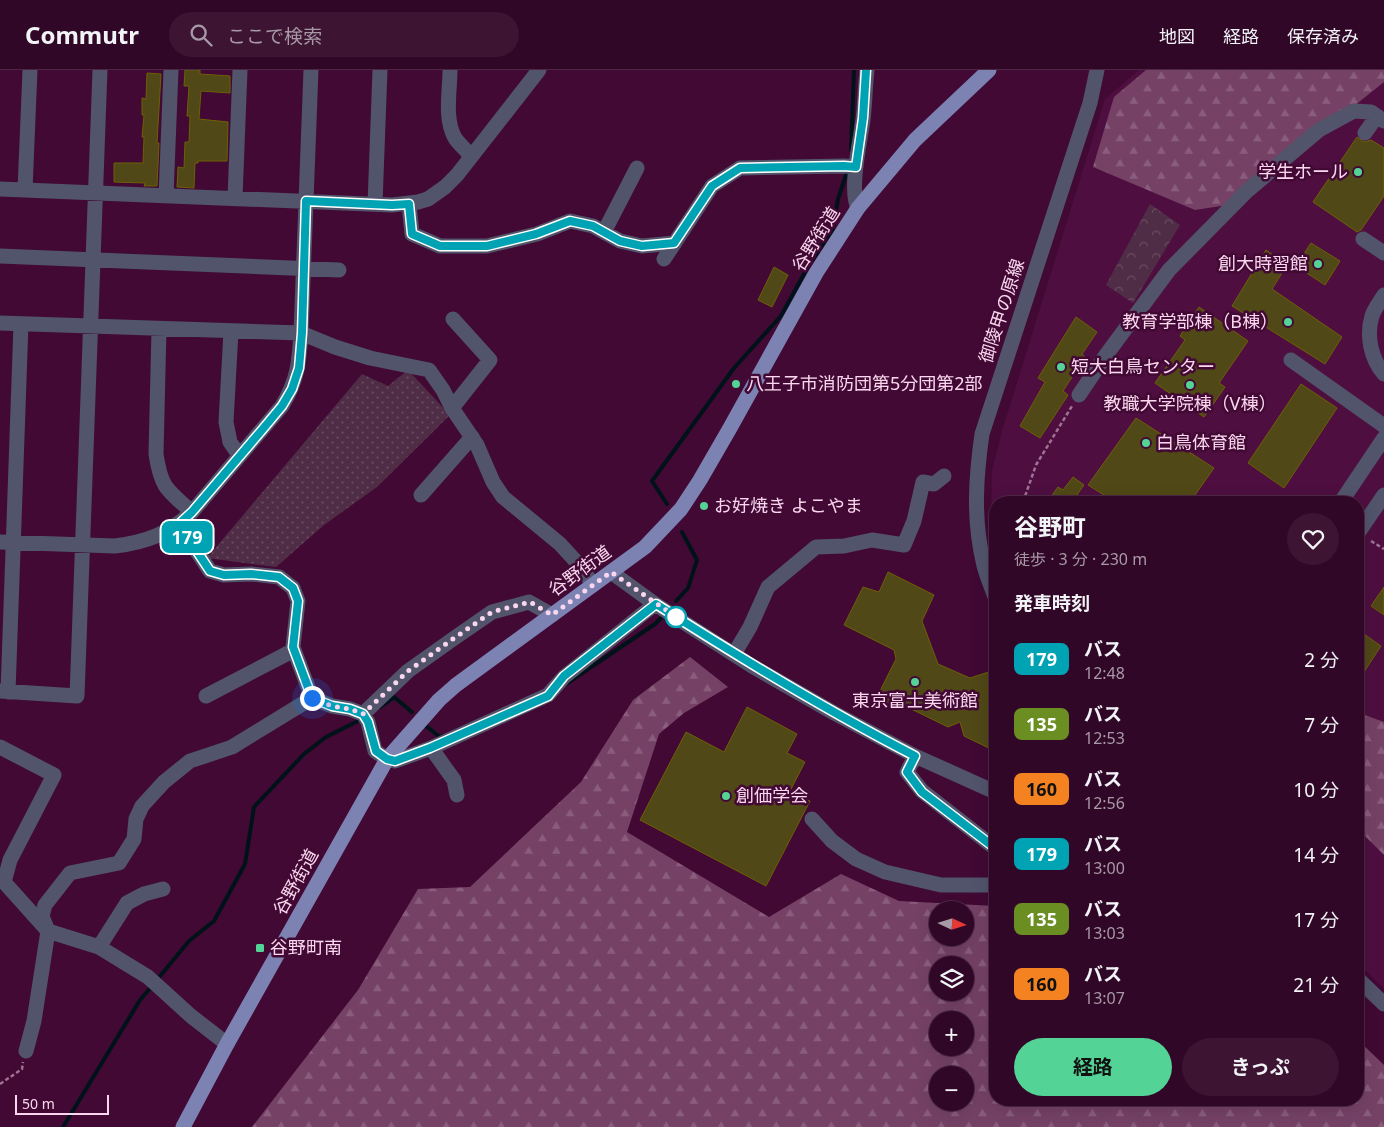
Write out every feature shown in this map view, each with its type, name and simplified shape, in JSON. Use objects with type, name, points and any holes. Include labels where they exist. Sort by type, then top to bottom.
[{"type":"main road","name":"谷野街道","points":[[183,1127],[227,1044],[387,759],[439,700],[645,547],[662,530],[690,496],[816,273],[858,208],[915,140],[989,70]]},
{"type":"street","points":[[25,190],[30,70]]},
{"type":"street","points":[[21,324],[7,542],[4,692],[77,696],[100,70]]},
{"type":"street","points":[[166,196],[171,70]]},
{"type":"street","points":[[235,198],[240,70]]},
{"type":"street","points":[[7,542],[115,546],[133,544],[164,533],[179,524],[192,512],[282,406],[292,389],[299,368],[302,333],[311,70]]},
{"type":"street","points":[[375,204],[380,70]]},
{"type":"street","points":[[450,70],[449,106],[451,129],[456,139],[471,156]]},
{"type":"street","points":[[858,208],[854,200],[851,167],[863,118],[866,70]]},
{"type":"street","name":"御陵甲の原線","points":[[989,579],[983,561],[976,518],[976,474],[982,434],[1090,103],[1097,70]]},
{"type":"street","points":[[0,189],[409,204],[428,199],[457,175],[535,72]]},
{"type":"street","points":[[1080,395],[1106,355],[1169,270],[1247,192],[1319,130],[1354,111],[1371,112],[1382,118],[1365,133]]},
{"type":"street","points":[[664,259],[712,186],[740,168],[851,167]]},
{"type":"street","points":[[604,232],[637,168]]},
{"type":"street","points":[[409,204],[412,234],[440,246],[487,246],[536,234],[570,221],[593,226],[620,241],[642,246],[674,243]]},
{"type":"street","points":[[1363,239],[1384,252]]},
{"type":"street","points":[[0,256],[339,270]]},
{"type":"street","points":[[1384,295],[1372,315],[1369,332],[1370,346],[1375,360],[1384,374]]},
{"type":"street","points":[[452,408],[490,360],[453,319]]},
{"type":"street","points":[[0,323],[302,333],[335,347],[370,358],[429,370],[477,445],[493,482],[503,497],[560,544],[582,568],[593,585]]},
{"type":"street","points":[[159,329],[156,454],[159,474],[166,489],[192,512]]},
{"type":"street","points":[[231,331],[226,422],[230,442],[239,455]]},
{"type":"street","points":[[1291,360],[1384,426]]},
{"type":"street","points":[[421,495],[472,437]]},
{"type":"street","points":[[1345,496],[1384,438]]},
{"type":"street","points":[[734,654],[750,626],[768,587],[816,547],[844,546],[872,540],[904,545],[914,521],[923,482],[934,484],[944,476]]},
{"type":"street","points":[[1364,525],[1382,501]]},
{"type":"street","points":[[179,524],[210,571],[224,575],[251,574],[279,577],[293,588],[298,601],[294,650],[312,698],[332,706],[350,709],[363,714],[368,722],[376,751],[387,759],[395,761],[430,748],[548,696],[564,676],[656,604]]},
{"type":"street","points":[[611,572],[656,604],[734,654],[872,734],[915,756],[989,789]]},
{"type":"street","points":[[363,714],[408,671],[492,612],[530,602],[552,615]]},
{"type":"street","points":[[206,696],[294,650]]},
{"type":"street","points":[[26,1051],[34,1022],[48,931],[42,916],[45,905],[70,873],[119,863],[134,839],[136,819],[142,806],[164,782],[190,761],[232,747],[312,698]]},
{"type":"street","points":[[0,747],[54,776],[10,860],[4,882],[48,931],[98,947],[153,983],[227,1044]]},
{"type":"street","points":[[430,748],[454,780],[457,794]]},
{"type":"street","points":[[915,756],[907,772],[922,792],[989,843]]},
{"type":"street","points":[[812,819],[832,841],[856,859],[885,872],[941,885],[989,885]]},
{"type":"street","points":[[98,947],[127,903],[144,894],[163,889]]},
{"type":"street","points":[[1364,985],[1384,1004]]},
{"type":"path","points":[[1025,496],[1036,465],[1080,395]]},
{"type":"path","points":[[1371,541],[1384,549]]},
{"type":"path","points":[[0,1084],[22,1069],[26,1051]]},
{"type":"shaded area","points":[[1139,70],[1384,70],[1384,989],[1364,969],[1364,496],[991,496],[992,471],[1002,431],[1105,99]]},
{"type":"green space","points":[[1146,70],[1384,70],[1384,82],[1240,203],[1195,210],[1093,167],[1114,97]]},
{"type":"green space","points":[[1150,204],[1180,225],[1133,303],[1106,285]]},
{"type":"green space","points":[[408,370],[450,415],[377,487],[324,525],[276,567],[207,558],[362,374],[388,386]]},
{"type":"green space","points":[[690,657],[728,687],[684,713],[659,734],[627,832],[769,917],[841,874],[899,901],[929,903],[929,946],[974,946],[974,905],[989,906],[989,1106],[1364,1106],[1364,1046],[1384,1065],[1384,1127],[252,1127],[358,990],[418,889],[470,887],[581,782],[633,700]]},
{"type":"green space","points":[[1364,715],[1384,722],[1384,855],[1364,835]]},
{"type":"building","points":[[185,70],[200,70],[200,74],[230,76],[230,93],[201,91],[199,119],[228,122],[227,161],[198,161],[198,163],[195,163],[194,188],[177,187],[178,167],[184,168],[185,142],[189,142],[190,116],[187,116],[189,86],[184,86]]},
{"type":"building","points":[[147,73],[161,74],[157,143],[159,143],[157,186],[144,186],[145,183],[114,182],[114,163],[143,163],[144,137],[142,137],[144,115],[142,115],[142,98],[146,99]]},
{"type":"building","name":"学生ホール","points":[[1357,137],[1364,142],[1371,140],[1384,148],[1384,196],[1361,230],[1357,232],[1313,202]]},
{"type":"building","name":"創大時習館","points":[[1311,243],[1340,261],[1325,285],[1296,266]]},
{"type":"building","name":"教育学部棟（B棟）","points":[[1266,250],[1287,265],[1272,289],[1342,337],[1325,364],[1232,306]]},
{"type":"building","points":[[774,267],[788,275],[772,307],[758,300]]},
{"type":"building","points":[[1199,307],[1248,341],[1219,383],[1225,387],[1204,417],[1155,383],[1185,340],[1180,336]]},
{"type":"building","name":"短大白鳥センター","points":[[1076,317],[1097,332],[1082,354],[1085,357],[1063,391],[1068,395],[1040,438],[1020,426],[1045,382],[1038,378]]},
{"type":"building","points":[[1301,384],[1337,408],[1284,488],[1248,463]]},
{"type":"building","name":"白鳥体育館","points":[[1136,418],[1214,468],[1194,496],[1105,496],[1088,485]]},
{"type":"building","points":[[1073,477],[1084,485],[1076,496],[1051,496],[1058,487],[1063,490]]},
{"type":"building","points":[[888,572],[934,595],[922,621],[938,664],[970,678],[989,672],[989,748],[964,736],[960,722],[948,727],[905,706],[903,710],[877,697],[896,659],[894,650],[844,625],[863,587],[879,592]]},
{"type":"building","points":[[1384,587],[1384,615],[1371,606]]},
{"type":"building","points":[[1364,634],[1381,646],[1364,672]]},
{"type":"building","name":"創価学会","points":[[747,707],[797,734],[787,753],[805,762],[790,791],[810,801],[766,886],[640,820],[686,732],[724,752]]},
{"type":"waterway","points":[[851,150],[854,70]]},
{"type":"waterway","points":[[667,504],[652,481],[734,368],[781,316],[809,265],[833,229],[838,199],[848,169]]},
{"type":"waterway","points":[[676,601],[688,588],[697,560],[682,532]]},
{"type":"waterway","points":[[566,684],[655,624],[661,618]]},
{"type":"waterway","points":[[380,707],[394,697],[412,712]]},
{"type":"waterway","points":[[156,981],[189,941],[214,921],[245,864],[254,807],[304,754],[326,737],[358,721]]},
{"type":"waterway","points":[[426,726],[440,737],[443,736]]},
{"type":"waterway","points":[[63,1127],[140,1000],[152,986]]},
{"type":"bus line","name":"179","points":[[866,70],[863,118],[856,167],[740,168],[712,186],[674,243],[642,246],[620,241],[593,226],[570,221],[536,234],[487,246],[440,246],[412,234],[409,204],[306,201],[302,333],[299,368],[292,389],[282,406],[262,430],[192,512],[179,524],[210,571],[224,575],[251,574],[279,577],[293,588],[298,601],[293,647],[312,698],[332,706],[350,709],[363,714],[368,722],[376,751],[387,759],[395,761],[430,748],[548,696],[564,676],[656,604],[752,666],[872,734],[915,756],[907,772],[922,792],[989,844]]},
{"type":"place","name":"学生ホール","points":[[1358,172]]},
{"type":"place","name":"創大時習館","points":[[1318,264]]},
{"type":"place","name":"教育学部棟（B棟）","points":[[1288,322]]},
{"type":"place","name":"短大白鳥センター","points":[[1061,367]]},
{"type":"place","name":"八王子市消防団第5分団第2部","points":[[736,384]]},
{"type":"place","name":"教職大学院棟（V棟）","points":[[1190,385]]},
{"type":"place","name":"白鳥体育館","points":[[1146,443]]},
{"type":"place","name":"お好焼き よこやま","points":[[704,506]]},
{"type":"place","name":"東京富士美術館","points":[[915,682]]},
{"type":"place","name":"創価学会","points":[[726,796]]},
{"type":"place","name":"谷野町南","points":[[260,948]]},
{"type":"route","points":[[312,698],[332,706],[350,709],[363,714],[408,671],[492,612],[530,602],[552,615],[611,572],[676,617]]}]
